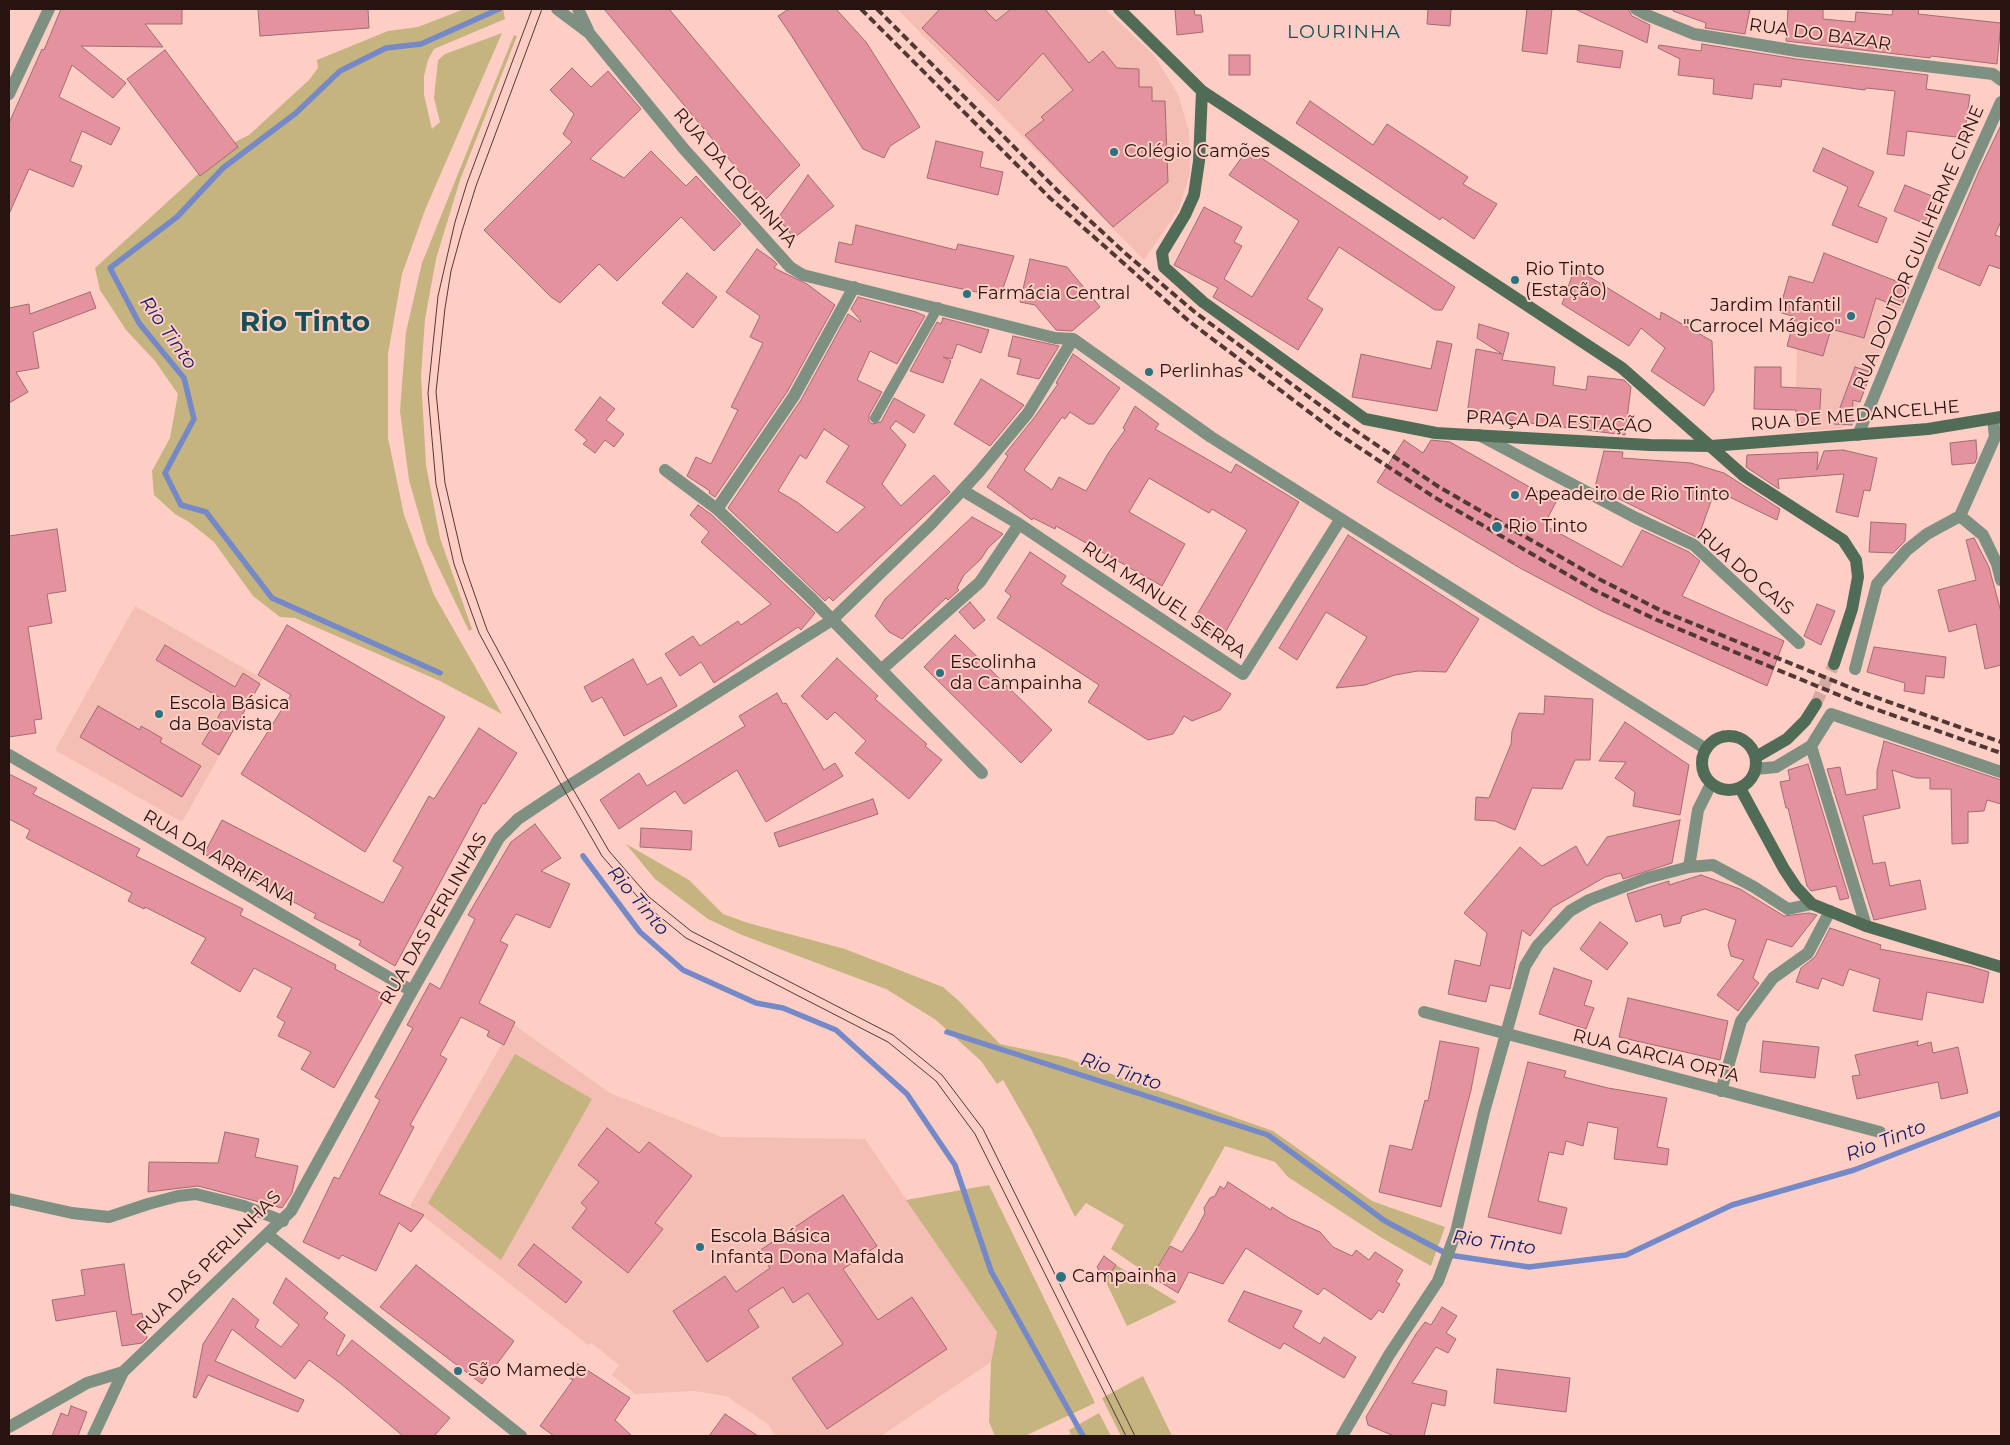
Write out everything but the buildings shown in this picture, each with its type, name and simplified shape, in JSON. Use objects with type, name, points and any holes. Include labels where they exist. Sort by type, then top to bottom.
[{"type":"street","points":[[9,94],[49,9]]},
{"type":"street","name":"RUA DA LOURINHA","points":[[557,9],[589,33],[684,149],[778,256],[802,275],[938,307],[1055,338],[1073,339]]},
{"type":"street","points":[[578,9],[589,33]]},
{"type":"street","points":[[1119,9],[1202,91],[1622,368],[1744,476],[1843,540],[1856,560],[1856,593],[1834,664]]},
{"type":"street","name":"RUA DO BAZAR","points":[[1636,9],[1694,34],[1797,51],[1993,74],[2001,80]]},
{"type":"street","name":"PRAÇA DA ESTAÇÃO","points":[[1202,91],[1199,162],[1194,194],[1185,216],[1162,253],[1164,267],[1204,302],[1365,419],[1436,432],[1650,445],[1711,446]]},
{"type":"street","name":"RUA DOUTOR GUILHERME CIRNE","points":[[1858,434],[1929,262],[2001,102]]},
{"type":"street","points":[[717,508],[794,396],[854,287]]},
{"type":"street","points":[[1073,339],[1211,437],[1706,749]]},
{"type":"street","name":"RUA DAS PERLINHAS","points":[[9,1427],[87,1383],[123,1372],[292,1211],[412,991],[500,838],[518,818],[832,620],[932,524],[962,490],[1028,413],[1073,339]]},
{"type":"street","points":[[1855,669],[1877,584],[1907,550],[1927,534],[1960,516],[1995,437],[1997,418]]},
{"type":"street","name":"RUA DE MEDANCELHE","points":[[1711,446],[1928,429],[1997,418]]},
{"type":"street","name":"RUA DO CAIS","points":[[1478,435],[1636,518],[1694,544],[1799,643]]},
{"type":"street","points":[[665,470],[717,508],[882,669],[982,773]]},
{"type":"street","name":"RUA MANUEL SERRA","points":[[962,490],[1019,524],[1243,674],[1340,520]]},
{"type":"street","points":[[1960,516],[1983,535],[1997,564],[2001,580]]},
{"type":"street","points":[[882,669],[980,582],[1019,524]]},
{"type":"street","points":[[1756,763],[1746,741],[1729,736],[1720,737],[1706,749],[1702,767],[1711,784],[1720,789],[1740,788],[1750,781],[1756,763],[1787,739],[1805,721],[1816,704]]},
{"type":"street","points":[[1756,763],[1776,767],[1811,746],[1832,714],[2001,772]]},
{"type":"street","points":[[1811,746],[1866,926]]},
{"type":"street","name":"RUA DA ARRIFANA","points":[[9,754],[412,991]]},
{"type":"street","points":[[1689,867],[1698,810],[1711,784]]},
{"type":"street","points":[[1740,788],[1784,869],[1796,887],[1812,904],[1866,926],[2001,967]]},
{"type":"street","points":[[1345,1435],[1389,1355],[1438,1281],[1456,1232],[1484,1112],[1524,966],[1538,945],[1570,911],[1588,900],[1647,878],[1689,867],[1713,865],[1754,886],[1788,909],[1812,904]]},
{"type":"street","points":[[1721,1091],[1741,1021],[1773,978],[1808,953],[1830,911]]},
{"type":"street","name":"RUA GARCIA ORTA","points":[[1424,1012],[1506,1036],[1880,1132]]},
{"type":"street","points":[[9,1199],[54,1210],[109,1217],[148,1204],[196,1194],[244,1206],[283,1221]]},
{"type":"street","points":[[268,1235],[521,1436]]},
{"type":"street","points":[[93,1436],[123,1372]]},
{"type":"lane","points":[[876,418],[938,307]]},
{"type":"shaded area","points":[[464,9],[503,9],[505,19],[434,49],[428,60],[424,76],[424,95],[432,129],[440,122],[434,98],[438,60],[445,54],[502,33],[425,210],[402,274],[388,354],[388,438],[404,515],[434,595],[502,714],[440,681],[295,618],[280,617],[253,596],[214,542],[189,522],[175,514],[154,495],[152,471],[170,438],[178,394],[155,361],[126,330],[100,290],[95,268],[231,144],[249,135],[309,80],[318,68],[317,60],[388,31],[418,27]]},
{"type":"shaded area","name":"Colégio Camões","points":[[897,9],[1105,9],[1154,55],[1178,94],[1189,131],[1190,173],[1179,209],[1144,260]]},
{"type":"shaded area","points":[[514,35],[517,36],[460,180],[436,259],[425,319],[421,376],[426,465],[440,538],[472,629],[469,631],[427,543],[409,480],[400,411],[406,332],[422,263]]},
{"type":"shaded area","name":"Jardim Infantil \"Carrocel Mágico\"","points":[[1823,255],[1909,287],[1851,422],[1840,429],[1795,431],[1797,344]]},
{"type":"shaded area","name":"Escola Básica da Boavista","points":[[135,606],[263,679],[182,822],[55,750]]},
{"type":"shaded area","points":[[626,844],[689,880],[723,914],[748,923],[845,949],[943,987],[1000,1044],[1066,1058],[1273,1131],[1372,1201],[1445,1227],[1431,1266],[1382,1238],[1288,1177],[1275,1162],[1225,1146],[1152,1277],[1111,1249],[1124,1225],[1086,1203],[1075,1217],[1031,1129],[1003,1080],[997,1084],[981,1061],[936,1020],[886,989],[742,935],[708,919],[655,879]]},
{"type":"shaded area","name":"Escola Básica Infanta Dona Mafalda","points":[[513,1024],[610,1093],[722,1137],[865,1139],[997,1332],[991,1362],[881,1436],[776,1436],[768,1424],[726,1396],[694,1391],[635,1394],[612,1375],[619,1365],[591,1343],[588,1345],[410,1206]]},
{"type":"shaded area","points":[[515,1054],[592,1099],[501,1260],[428,1203]]},
{"type":"shaded area","points":[[989,1185],[1095,1403],[1025,1436],[995,1436],[989,1422],[991,1362],[997,1332],[906,1200]]},
{"type":"shaded area","points":[[1116,1265],[1177,1302],[1127,1326],[1105,1280]]},
{"type":"shaded area","points":[[1143,1376],[1172,1436],[1121,1436],[1102,1398]]},
{"type":"shaded area","points":[[1099,1413],[1111,1436],[1066,1436],[1071,1434],[1069,1430]]},
{"type":"waterway","name":"Rio Tinto","points":[[440,673],[272,598],[206,512],[181,505],[165,473],[194,419],[184,378],[139,323],[110,268],[177,217],[223,168],[296,113],[340,71],[386,48],[421,44],[499,9]]},
{"type":"waterway","points":[[583,856],[640,932],[683,970],[756,1003],[783,1008],[836,1030],[907,1094],[955,1165],[991,1271],[1083,1436]]},
{"type":"waterway","name":"Rio Tinto","points":[[947,1032],[1268,1135],[1385,1221],[1449,1255],[1529,1267],[1626,1255],[1732,1205],[1854,1170],[2001,1113]]},
{"type":"tunnel","points":[[1816,704],[1834,664]]},
{"type":"tram line","points":[[532,9],[467,183],[455,222],[438,296],[428,393],[436,484],[454,564],[479,633],[602,856],[643,903],[686,938],[888,1042],[936,1081],[975,1134],[1126,1436]]},
{"type":"tram line","points":[[542,9],[476,186],[462,231],[451,271],[445,308],[436,392],[445,483],[463,561],[487,630],[566,777],[609,851],[649,897],[691,931],[893,1035],[942,1075],[983,1129],[1135,1436]]},
{"type":"railway","points":[[861,9],[1050,198],[1190,322],[1337,433],[1434,497],[1594,590],[1657,620],[1858,703],[2001,753]]},
{"type":"railway","points":[[877,9],[1058,191],[1125,253],[1196,313],[1344,423],[1439,487],[1599,579],[1662,611],[1861,692],[2001,742]]},
{"type":"place","name":"Colégio Camões","points":[[1114,152]]},
{"type":"place","name":"Rio Tinto (Estação)","points":[[1515,280]]},
{"type":"place","name":"Farmácia Central","points":[[967,294]]},
{"type":"place","name":"Jardim Infantil \"Carrocel Mágico\"","points":[[1851,316]]},
{"type":"place","name":"Perlinhas","points":[[1149,372]]},
{"type":"place","name":"Apeadeiro de Rio Tinto","points":[[1515,495]]},
{"type":"place","name":"Rio Tinto","points":[[1497,527]]},
{"type":"place","name":"Escolinha da Campainha","points":[[940,673]]},
{"type":"place","name":"Escola Básica da Boavista","points":[[159,714]]},
{"type":"place","name":"Escola Básica Infanta Dona Mafalda","points":[[700,1247]]},
{"type":"place","name":"Campainha","points":[[1061,1277]]},
{"type":"place","name":"São Mamede","points":[[458,1371]]},
{"type":"district","name":"LOURINHA","points":[[1344,32]]},
{"type":"district","name":"Rio Tinto","points":[[305,323]]}]
